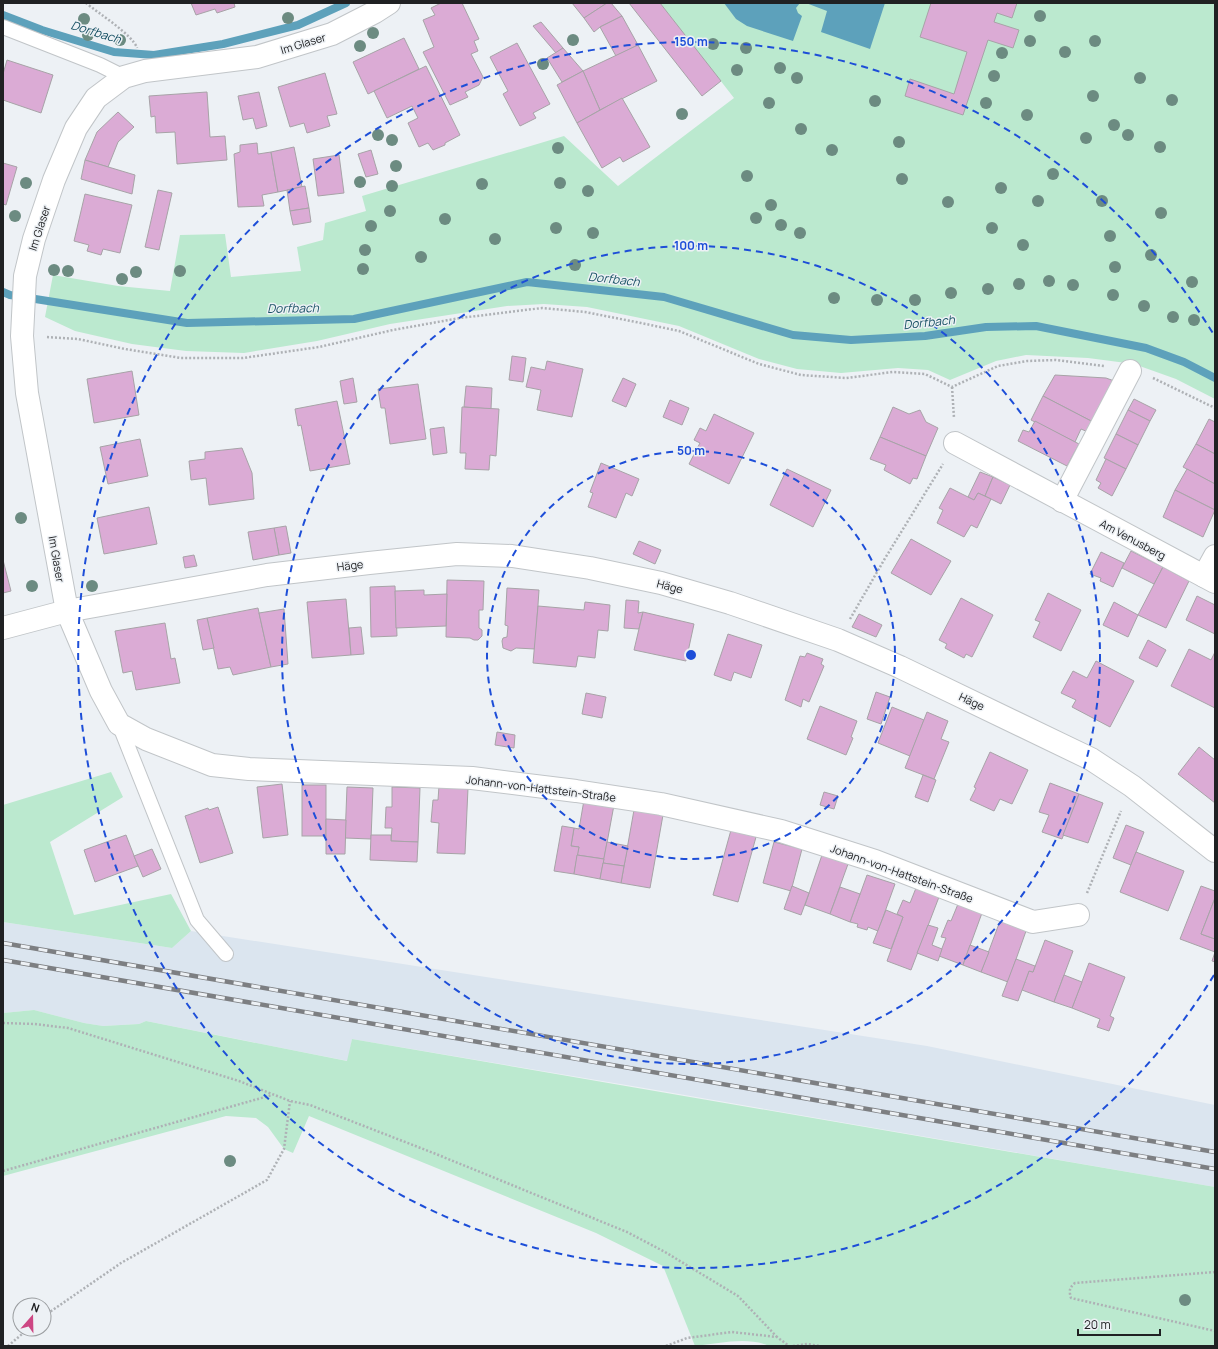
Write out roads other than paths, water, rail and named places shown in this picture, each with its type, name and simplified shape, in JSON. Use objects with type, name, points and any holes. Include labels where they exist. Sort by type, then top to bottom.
[{"type":"street","name":"Im Glaser","points":[[67,611],[27,392],[22,327],[25,276],[34,239],[54,180],[76,128],[96,98],[124,77],[145,71],[257,57],[332,34],[375,12],[389,3]]},
{"type":"street","points":[[1062,502],[1130,370]]},
{"type":"street","name":"Am Venusberg","points":[[955,444],[1209,579],[1215,556]]},
{"type":"street","name":"Häge","points":[[67,611],[268,575],[457,554],[512,556],[590,568],[661,583],[730,603],[838,640],[907,670],[1091,759],[1132,786],[1215,851]]},
{"type":"street","points":[[3,628],[67,611],[101,691],[119,724]]},
{"type":"street","name":"Johann-von-Hattstein-Straße","points":[[119,724],[146,739],[212,765],[249,769],[472,778],[576,791],[661,804],[781,831],[875,861],[1033,922],[1078,915]]},
{"type":"lane","points":[[3,27],[100,65],[124,77]]},
{"type":"lane","points":[[119,724],[197,920],[226,954]]},
{"type":"water","points":[[724,3],[800,3],[796,8],[798,13],[802,16],[793,41],[747,26],[736,19]]},
{"type":"water","points":[[806,3],[885,3],[870,49],[821,32],[827,11]]},
{"type":"waterway","name":"Dorfbach","points":[[3,15],[42,30],[114,52],[154,55],[223,44],[298,25],[346,3]]},
{"type":"waterway","name":"Dorfbach","points":[[3,292],[10,295],[187,323],[354,319],[527,282],[664,297],[793,335],[851,340],[925,336],[986,327],[1036,326],[1146,348],[1184,362],[1215,378]]},
{"type":"railway","points":[[3,943],[1215,1152]]},
{"type":"railway","points":[[3,960],[1215,1169]]}]
